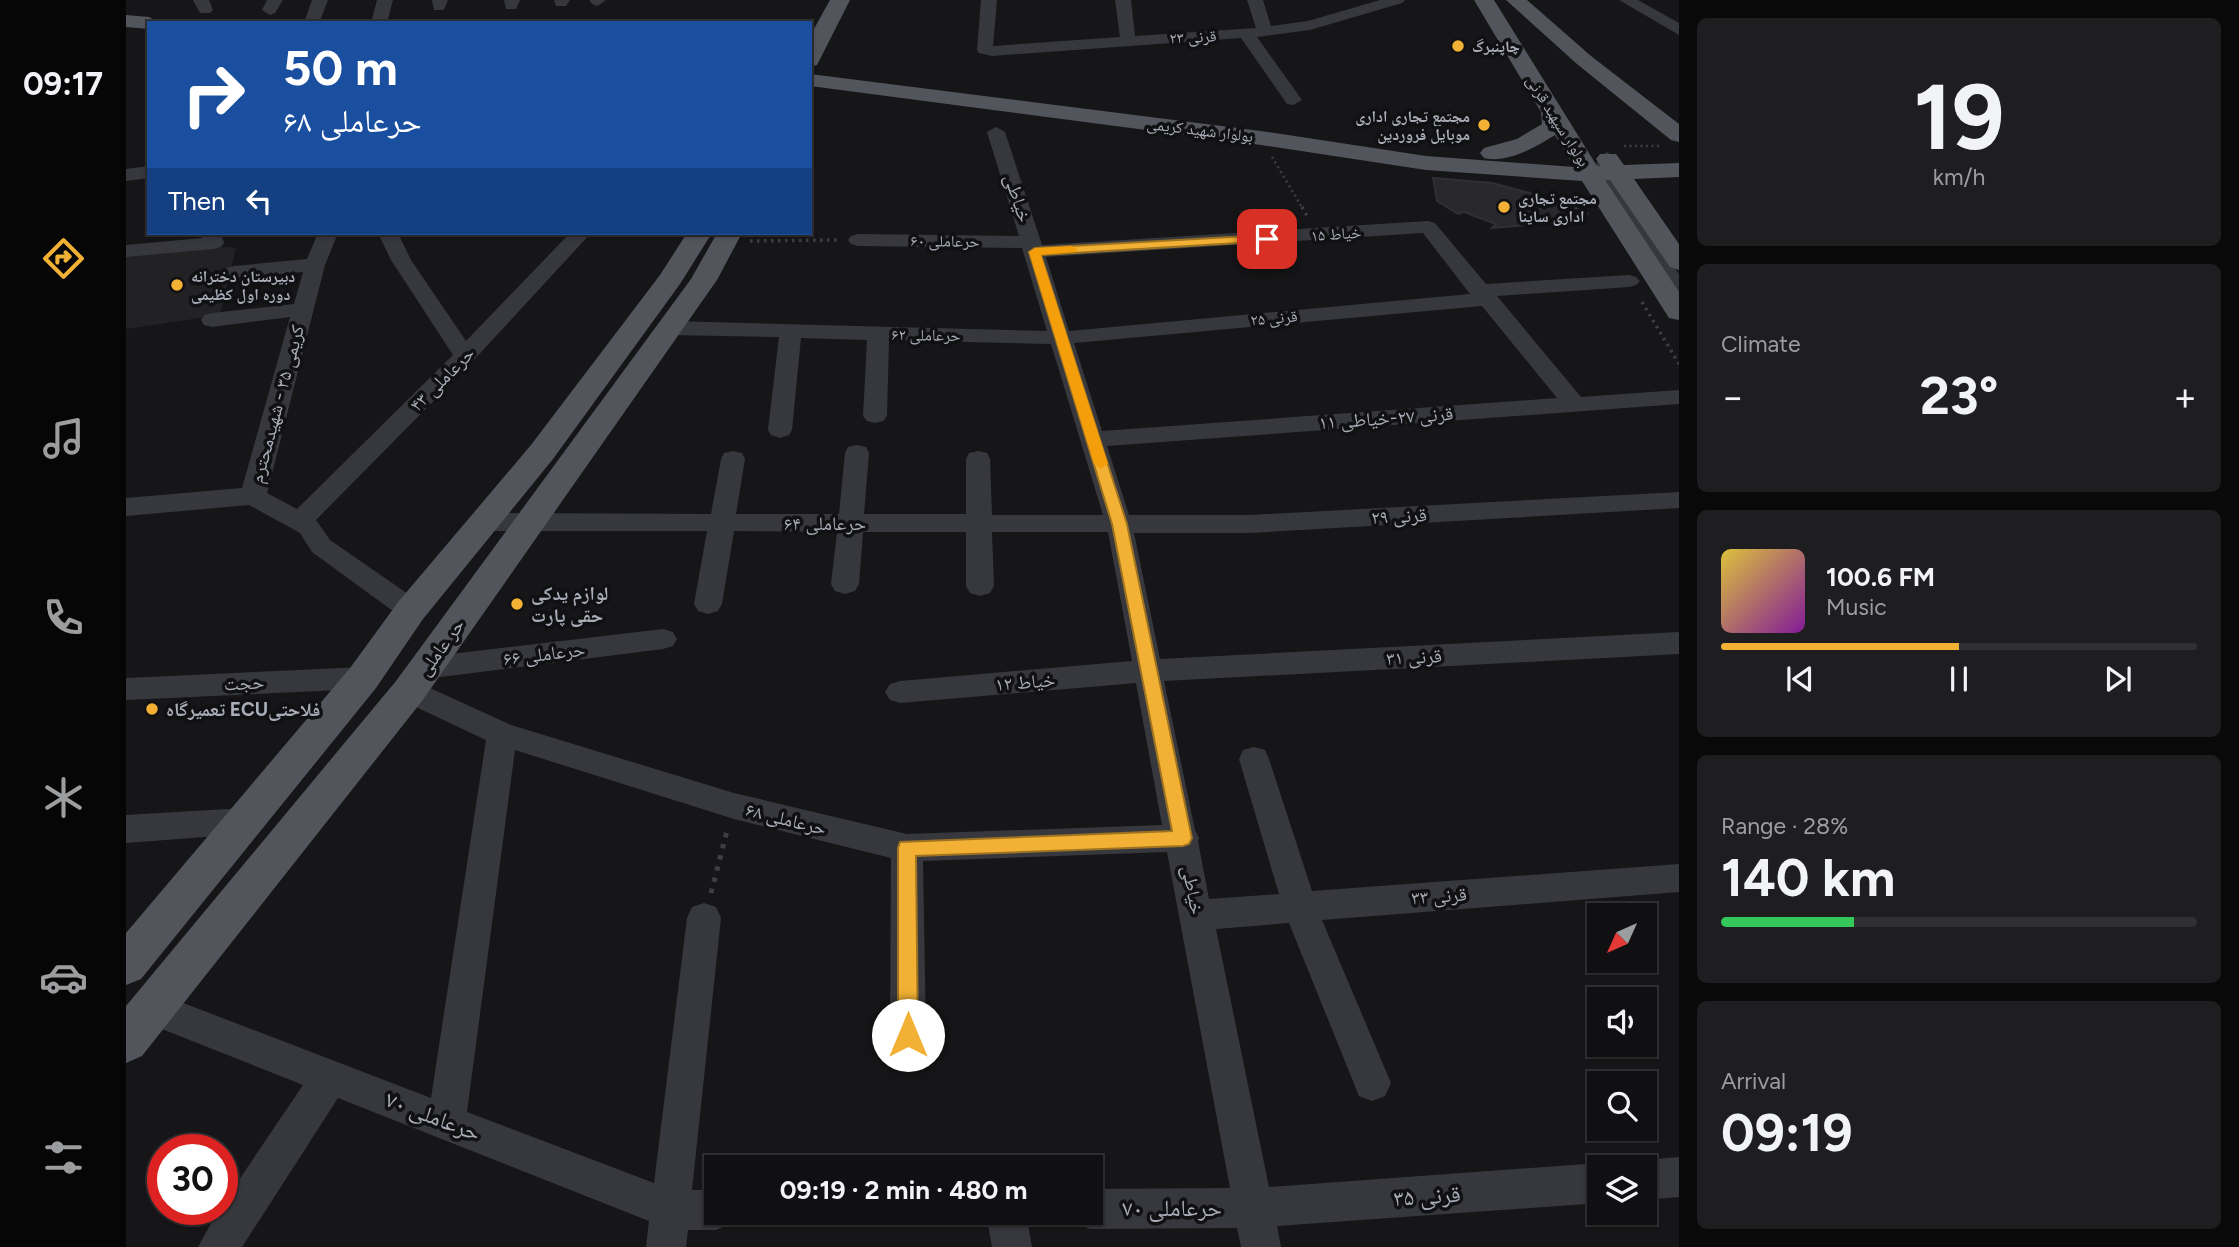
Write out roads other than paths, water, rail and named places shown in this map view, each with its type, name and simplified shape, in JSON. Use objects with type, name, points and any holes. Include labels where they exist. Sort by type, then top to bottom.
[{"type":"main road","points":[[807,21],[819,0]]},
{"type":"main road","points":[[812,100],[851,72],[813,52],[840,0]]},
{"type":"main road","name":"بولوار سپهبد قرنی","points":[[1484,0],[1552,113],[1600,164],[1679,262]]},
{"type":"main road","name":"بولوار سپهبد قرنی","points":[[1499,0],[1583,123]]},
{"type":"main road","points":[[1516,0],[1584,60],[1679,135]]},
{"type":"main road","points":[[126,21],[147,23]]},
{"type":"main road","points":[[126,31],[147,32]]},
{"type":"main road","name":"بولوار شهید کریمی","points":[[812,68],[1425,148],[1496,161]]},
{"type":"main road","name":"بولوار شهید کریمی","points":[[812,79],[851,72],[1363,155],[1600,164]]},
{"type":"main road","points":[[1496,161],[1553,127],[1552,113]]},
{"type":"main road","points":[[1600,164],[1679,156]]},
{"type":"main road","points":[[1496,161],[1567,189],[1615,214]]},
{"type":"main road","points":[[1600,164],[1679,170]]},
{"type":"main road","name":"بولوار سپهبد قرنی","points":[[1600,164],[1615,214],[1679,312]]},
{"type":"main road","points":[[1669,190],[1665,207],[1679,227]]},
{"type":"main road","points":[[126,965],[363,678],[411,610],[542,452],[671,278],[718,235]]},
{"type":"main road","name":"حر عاملی","points":[[126,1041],[417,680],[704,280],[718,235]]},
{"type":"street","points":[[313,20],[320,0]]},
{"type":"street","points":[[380,21],[385,0]]},
{"type":"street","name":"قرنی ۲۳","points":[[989,0],[985,50],[1265,32],[1310,25],[1397,0]]},
{"type":"street","points":[[1123,0],[1128,41]]},
{"type":"street","points":[[1255,0],[1265,32]]},
{"type":"street","points":[[1627,0],[1679,30]]},
{"type":"street","points":[[1245,34],[1293,100]]},
{"type":"street","name":"خیاطی","points":[[996,132],[1119,524],[1183,838],[1261,1247]]},
{"type":"street","points":[[1600,164],[1679,290]]},
{"type":"street","points":[[126,175],[147,172]]},
{"type":"street","name":"خیاط ۱۵","points":[[1033,247],[1319,236],[1428,227],[1483,295]]},
{"type":"street","points":[[126,251],[214,243],[212,235]]},
{"type":"street","name":"کریمی ۳۵ - شهیدمحترم","points":[[253,496],[315,265],[327,235]]},
{"type":"street","points":[[389,235],[401,260],[465,356]]},
{"type":"street","name":"حرعاملی ۴۳","points":[[299,522],[465,356],[579,235]]},
{"type":"street","name":"حرعاملی ۶۰","points":[[858,240],[1033,247]]},
{"type":"street","points":[[234,272],[315,265]]},
{"type":"street","name":"قرنی ۲۵","points":[[1061,338],[1629,281]]},
{"type":"street","points":[[1483,295],[1575,405]]},
{"type":"street","points":[[212,320],[303,309]]},
{"type":"street","name":"حرعاملی ۶۲","points":[[670,328],[1061,338]]},
{"type":"street","points":[[780,430],[791,332]]},
{"type":"street","points":[[875,416],[878,334]]},
{"type":"street","name":"قرنی ۲۷-خیاطی ۱۱","points":[[1093,439],[1679,397]]},
{"type":"street","points":[[845,584],[857,453]]},
{"type":"street","points":[[978,459],[979,586]]},
{"type":"street","points":[[708,604],[733,460]]},
{"type":"street","points":[[126,506],[253,496],[309,527],[321,546],[411,610]]},
{"type":"street","name":"قرنی ۲۹","points":[[1119,524],[1250,524],[1679,500]]},
{"type":"street","name":"حرعاملی ۶۴","points":[[484,522],[1119,524]]},
{"type":"street","name":"حرعاملی ۶۶","points":[[417,680],[663,639]]},
{"type":"street","name":"قرنی ۳۱","points":[[1149,671],[1679,643]]},
{"type":"street","name":"خیاط ۱۲","points":[[900,692],[1149,671]]},
{"type":"street","name":"حجت","points":[[126,689],[363,678]]},
{"type":"street","name":"حرعاملی ۶۸","points":[[417,680],[502,734],[734,806],[907,848],[1183,838]]},
{"type":"street","points":[[447,1121],[502,734]]},
{"type":"street","points":[[1254,759],[1300,907],[1372,1083]]},
{"type":"street","points":[[126,829],[244,821]]},
{"type":"street","points":[[907,848],[908,1035]]},
{"type":"street","name":"قرنی ۳۳","points":[[1198,915],[1679,878]]},
{"type":"street","points":[[666,1247],[704,918]]},
{"type":"street","name":"حرعاملی ۷۰","points":[[152,1007],[671,1210],[704,1210]]},
{"type":"street","points":[[218,1247],[331,1076]]},
{"type":"street","points":[[1657,1179],[1679,1177]]},
{"type":"street","name":"قرنی ۳۵","points":[[1254,1208],[1587,1184]]},
{"type":"street","name":"حرعاملی ۷۰","points":[[1103,1209],[1254,1208]]},
{"type":"street","points":[[1008,1225],[1012,1247]]},
{"type":"place","name":"چاپنبرگ","points":[[1458,46]]},
{"type":"place","name":"مجتمع تجاری اداری موبایل فروردین","points":[[1484,125]]},
{"type":"place","name":"مجتمع تجاری اداری ساینا","points":[[1504,207]]},
{"type":"place","name":"دبیرستان دخترانه دوره اول کظیمی","points":[[177,285]]},
{"type":"place","name":"لوازم یدکی حقی پارت","points":[[517,604]]},
{"type":"place","name":"تعمیرگاه ECUفلاحتی","points":[[152,709]]}]
